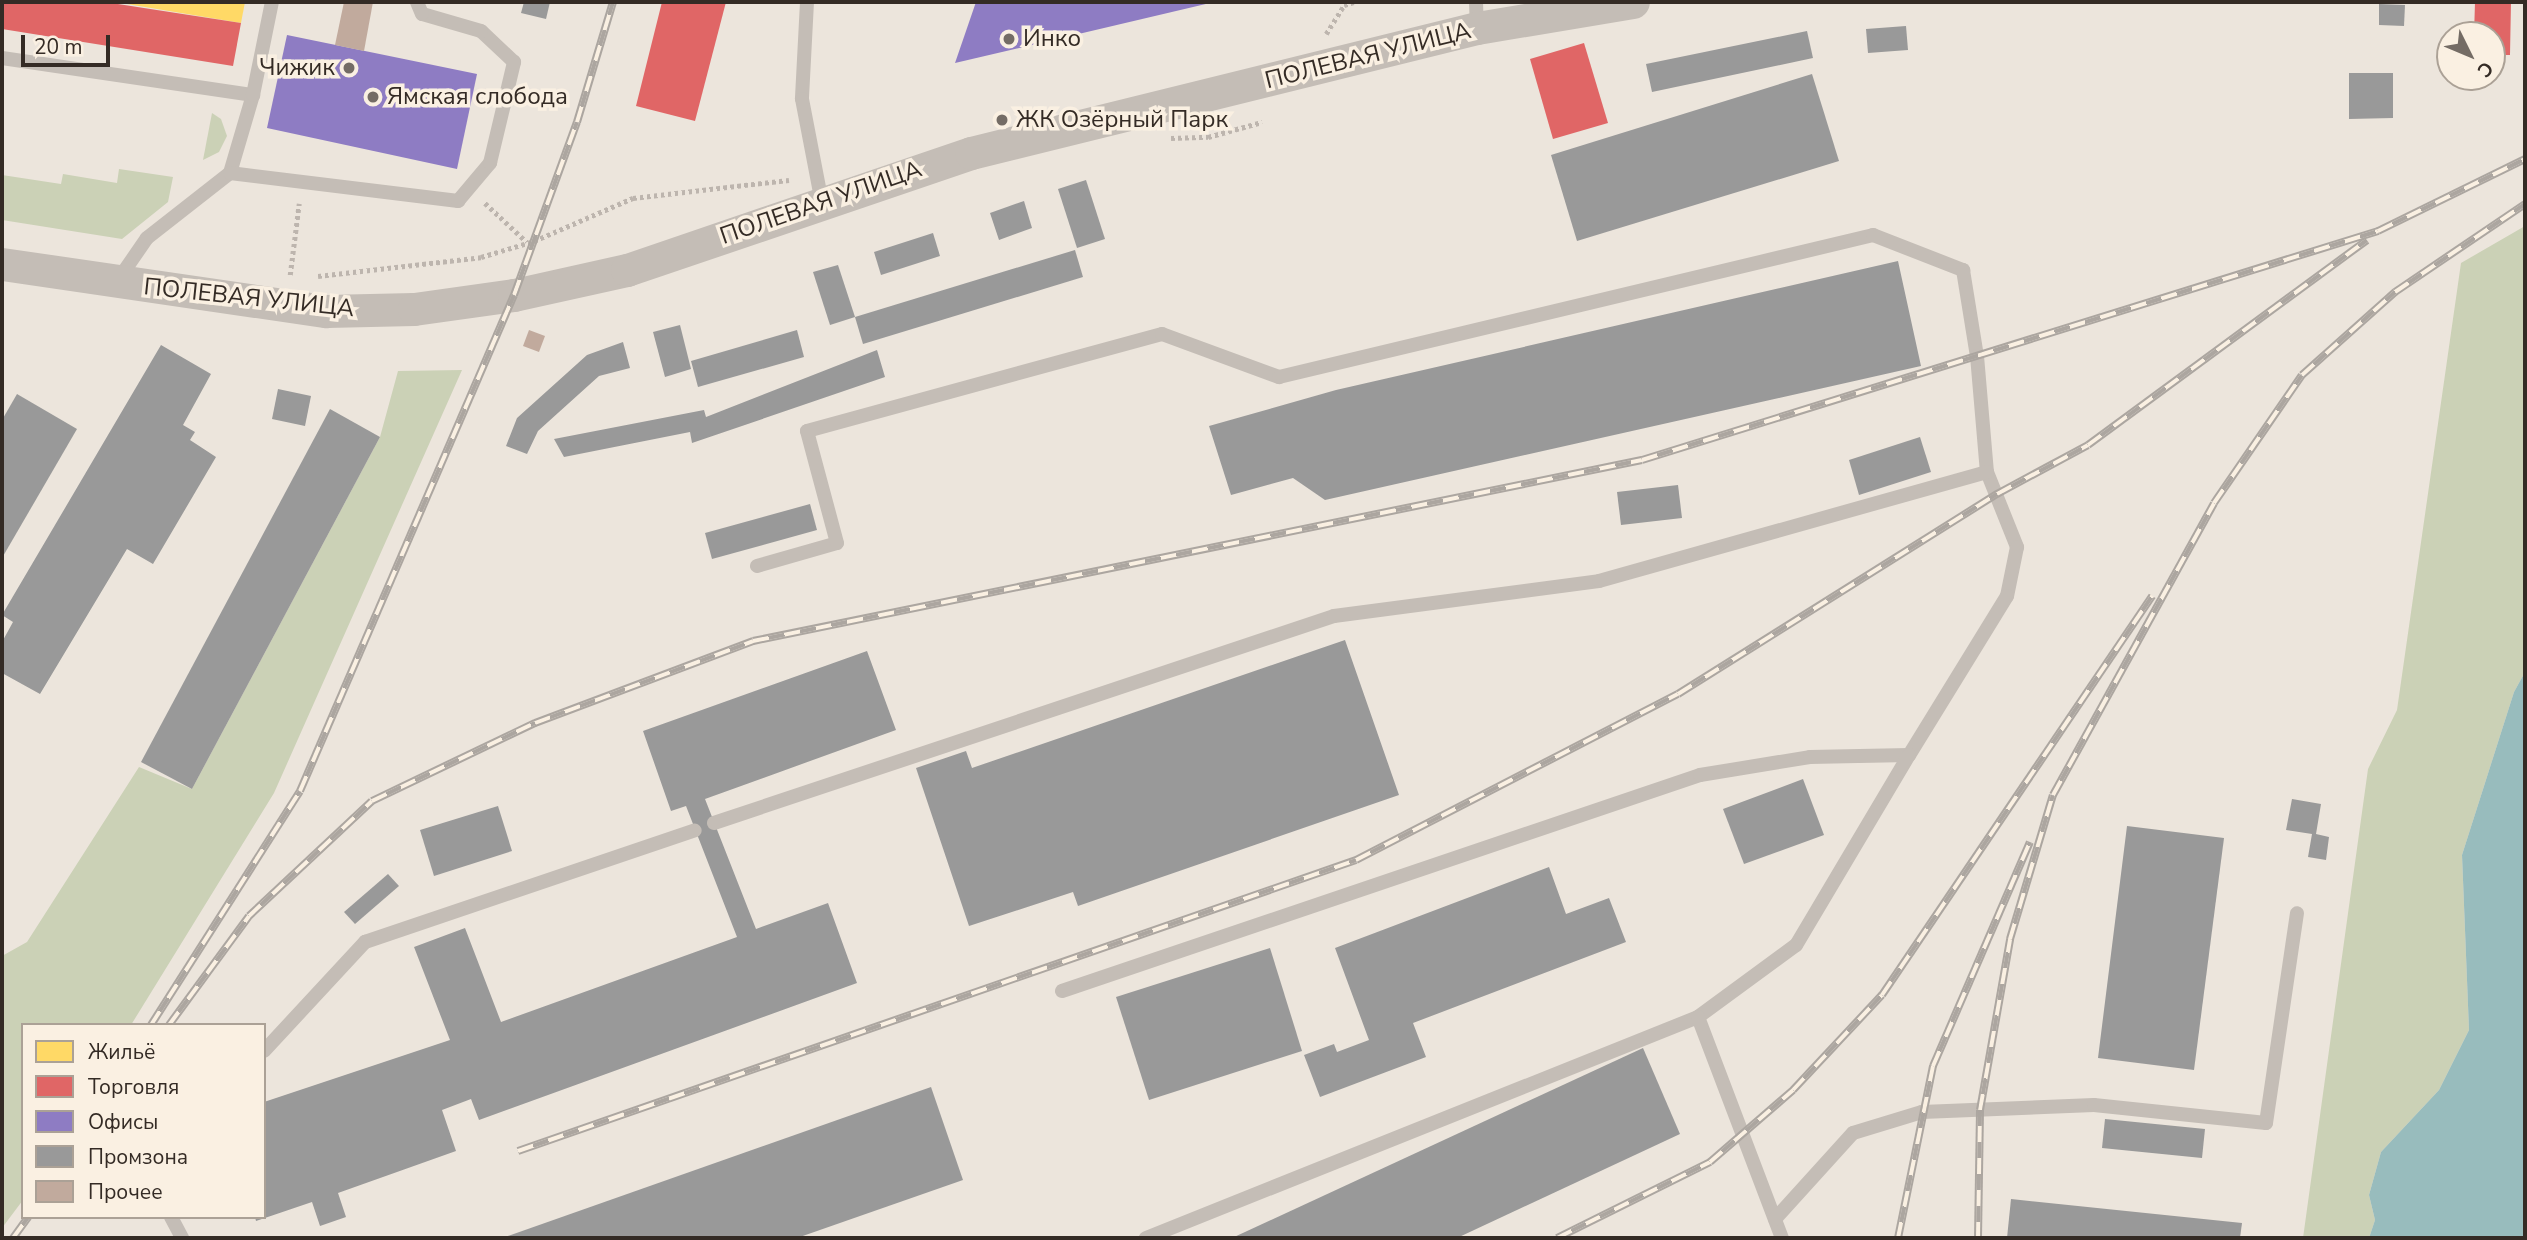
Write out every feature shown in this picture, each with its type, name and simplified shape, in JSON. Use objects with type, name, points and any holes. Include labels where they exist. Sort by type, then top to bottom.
[{"type":"street","name":"ПОЛЕВАЯ УЛИЦА","points":[[2,264],[116,283],[326,311],[414,309],[514,295],[627,270],[820,189],[971,153],[1476,15],[1633,2]]},
{"type":"lane","points":[[116,283],[148,238],[230,173],[253,95],[272,2]]},
{"type":"lane","points":[[230,173],[458,201],[490,163],[514,62],[481,30],[422,14],[417,2]]},
{"type":"lane","points":[[807,2],[802,99],[820,189]]},
{"type":"lane","points":[[2,58],[253,95]]},
{"type":"lane","points":[[757,566],[836,543],[807,431],[1162,334],[1279,377],[1873,235],[1963,270],[1977,356],[1987,472],[2017,547],[2007,596],[1796,945],[1698,1017],[1146,1238]]},
{"type":"lane","points":[[714,823],[1334,616],[1599,581],[1987,472]]},
{"type":"lane","points":[[1062,991],[1700,775],[1810,757],[1909,755]]},
{"type":"lane","points":[[266,1049],[365,942],[695,830]]},
{"type":"lane","points":[[1775,1219],[1853,1133],[1922,1112],[2094,1105],[2266,1123],[2297,913]]},
{"type":"lane","points":[[1698,1017],[1782,1238]]},
{"type":"lane","points":[[172,1219],[182,1238]]},
{"type":"path","points":[[1314,37],[1327,34],[1344,5],[1354,2]]},
{"type":"path","points":[[290,275],[302,182]]},
{"type":"path","points":[[308,278],[481,257],[527,243],[633,198],[820,189]]},
{"type":"path","points":[[496,211],[527,243]]},
{"type":"path","points":[[277,274],[299,276]]},
{"type":"green space","points":[[212,113],[221,119],[227,136],[219,152],[203,160]]},
{"type":"green space","points":[[119,169],[173,177],[168,202],[122,239],[2,220],[2,175],[61,184],[63,174],[117,183]]},
{"type":"green space","points":[[2525,226],[2525,672],[2514,692],[2462,855],[2469,1030],[2439,1090],[2381,1152],[2369,1195],[2375,1220],[2369,1238],[2303,1238],[2368,769],[2397,710],[2461,263]]},
{"type":"green space","points":[[462,370],[274,793],[132,1023],[21,1023],[21,1203],[2,1228],[2,956],[27,942],[139,767],[192,789],[380,437],[398,371]]},
{"type":"water","points":[[2525,672],[2525,1238],[2369,1238],[2375,1220],[2369,1195],[2381,1152],[2439,1090],[2469,1030],[2462,855],[2514,692]]},
{"type":"building: Жильё","points":[[115,2],[245,2],[241,23]]},
{"type":"building: Торговля","points":[[2,2],[105,2],[241,23],[233,66],[2,29]]},
{"type":"building: Торговля","points":[[662,2],[726,2],[695,121],[636,106]]},
{"type":"building: Торговля","points":[[2475,2],[2511,2],[2510,55],[2506,55],[2506,21],[2474,21]]},
{"type":"building: Торговля","points":[[1584,43],[1608,123],[1553,139],[1530,59]]},
{"type":"building: Офисы","name":"Инко","points":[[976,2],[1210,2],[1210,3],[955,63]]},
{"type":"building: Офисы","name":"Ямская слобода","points":[[287,35],[477,74],[457,169],[267,128]]},
{"type":"building: Промзона","points":[[524,2],[550,2],[546,19],[521,13]]},
{"type":"building: Промзона","points":[[2379,4],[2405,5],[2404,26],[2379,25]]},
{"type":"building: Промзона","points":[[1906,26],[1908,50],[1868,53],[1866,29]]},
{"type":"building: Промзона","points":[[1807,31],[1813,58],[1652,92],[1646,64]]},
{"type":"building: Промзона","points":[[2349,73],[2393,73],[2393,118],[2349,119]]},
{"type":"building: Промзона","points":[[1812,74],[1839,161],[1577,241],[1551,155]]},
{"type":"building: Промзона","points":[[1086,180],[1105,239],[1077,248],[1058,189]]},
{"type":"building: Промзона","points":[[1024,201],[1032,228],[999,240],[990,213]]},
{"type":"building: Промзона","points":[[933,233],[940,256],[881,275],[874,252]]},
{"type":"building: Промзона","points":[[1075,250],[1083,277],[863,344],[855,317]]},
{"type":"building: Промзона","points":[[1898,261],[1921,366],[1325,500],[1293,478],[1231,495],[1209,426],[1336,390]]},
{"type":"building: Промзона","points":[[838,265],[855,317],[830,325],[813,272]]},
{"type":"building: Промзона","points":[[680,325],[691,369],[665,377],[653,332]]},
{"type":"building: Промзона","points":[[797,330],[804,357],[698,387],[691,361]]},
{"type":"building: Промзона","points":[[623,342],[630,368],[599,376],[538,431],[527,454],[506,446],[517,418],[587,355]]},
{"type":"building: Промзона","points":[[161,345],[211,374],[183,425],[195,432],[190,440],[216,457],[153,564],[127,549],[40,694],[2,673],[2,642],[13,622],[2,615]]},
{"type":"building: Промзона","points":[[877,350],[885,377],[692,443],[690,432],[564,457],[554,439],[704,410],[706,417]]},
{"type":"building: Промзона","points":[[278,389],[311,396],[305,426],[272,419]]},
{"type":"building: Промзона","points":[[17,394],[77,429],[2,558],[2,420]]},
{"type":"building: Промзона","points":[[330,409],[380,437],[192,789],[141,762]]},
{"type":"building: Промзона","points":[[1920,437],[1931,472],[1859,495],[1849,460]]},
{"type":"building: Промзона","points":[[1678,485],[1682,518],[1621,525],[1617,492]]},
{"type":"building: Промзона","points":[[810,504],[817,530],[712,559],[705,533]]},
{"type":"building: Промзона","points":[[1345,640],[1399,795],[1078,906],[1073,892],[969,926],[916,768],[966,751],[972,768]]},
{"type":"building: Промзона","points":[[867,651],[896,730],[705,799],[756,929],[828,903],[857,983],[479,1120],[471,1099],[442,1110],[456,1151],[338,1193],[346,1217],[320,1226],[312,1202],[266,1218],[266,1101],[450,1040],[414,947],[465,928],[501,1022],[737,937],[686,806],[671,811],[643,731]]},
{"type":"building: Промзона","points":[[1803,779],[1824,835],[1744,864],[1723,809]]},
{"type":"building: Промзона","points":[[2292,799],[2321,804],[2316,834],[2329,837],[2326,860],[2308,857],[2312,834],[2286,830]]},
{"type":"building: Промзона","points":[[498,806],[512,851],[434,876],[420,830]]},
{"type":"building: Промзона","points":[[2127,826],[2224,838],[2194,1070],[2098,1058]]},
{"type":"building: Промзона","points":[[1549,867],[1566,914],[1609,898],[1626,942],[1413,1023],[1426,1057],[1320,1097],[1304,1055],[1334,1044],[1337,1052],[1369,1040],[1335,948]]},
{"type":"building: Промзона","points":[[388,874],[399,886],[355,924],[344,912]]},
{"type":"building: Промзона","points":[[1270,948],[1302,1051],[1149,1100],[1116,997]]},
{"type":"building: Промзона","points":[[1643,1048],[1680,1134],[1457,1238],[1232,1238]]},
{"type":"building: Промзона","points":[[931,1087],[963,1180],[797,1238],[502,1238]]},
{"type":"building: Промзона","points":[[2105,1119],[2205,1129],[2202,1158],[2102,1148]]},
{"type":"building: Промзона","points":[[2011,1199],[2242,1223],[2240,1238],[2007,1238]]},
{"type":"building: Прочее","points":[[344,2],[373,2],[364,51],[335,45]]},
{"type":"building: Прочее","points":[[529,330],[545,336],[539,352],[523,346]]},
{"type":"railway","points":[[152,1023],[300,791],[514,295],[577,122],[613,2]]},
{"type":"railway","points":[[170,1023],[249,916],[372,801],[535,723],[753,641],[1642,460],[2378,231],[2525,159]]},
{"type":"railway","points":[[1978,1238],[1980,1110],[2010,939],[2053,795],[2214,503],[2302,375],[2395,292],[2525,204]]},
{"type":"railway","points":[[518,1151],[1356,860],[1678,694],[1997,494],[2088,445],[2367,240]]},
{"type":"railway","points":[[1557,1238],[1710,1162],[1793,1090],[1882,995],[2152,596]]},
{"type":"railway","points":[[1898,1238],[1933,1066],[2030,842]]},
{"type":"railway","points":[[13,1238],[27,1219]]},
{"type":"place","name":"Инко","points":[[1009,39]]},
{"type":"place","name":"Чижик","points":[[349,68]]},
{"type":"place","name":"Ямская слобода","points":[[373,97]]},
{"type":"place","name":"ЖК Озёрный Парк","points":[[1002,120]]}]
